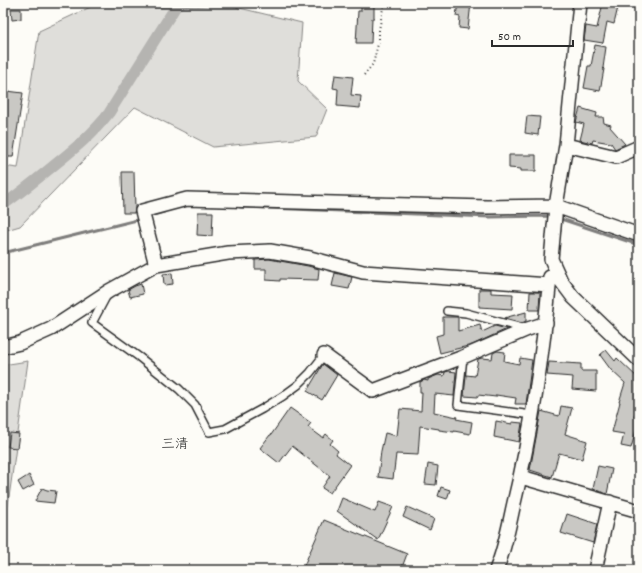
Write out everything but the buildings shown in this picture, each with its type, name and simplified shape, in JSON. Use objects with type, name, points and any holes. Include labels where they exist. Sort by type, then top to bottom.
[{"type":"street","points":[[496,570],[501,557],[521,477],[546,323],[555,214],[566,145],[580,3]]},
{"type":"street","points":[[566,145],[616,157],[639,147]]},
{"type":"street","points":[[156,265],[142,211],[187,200],[487,207],[555,214],[639,235]]},
{"type":"street","points":[[3,347],[20,343],[51,329],[109,291],[156,265],[228,254],[270,251],[310,258],[363,272],[549,285]]},
{"type":"street","points":[[551,259],[561,281],[573,297],[639,360]]},
{"type":"street","points":[[324,354],[373,391],[546,323]]},
{"type":"street","points":[[521,477],[639,511]]},
{"type":"street","points":[[595,570],[610,502]]},
{"type":"lane","points":[[109,291],[92,323],[139,357],[179,389],[195,405],[209,432],[225,429],[283,396],[298,385],[310,373],[324,354]]},
{"type":"lane","points":[[447,311],[466,313],[528,329]]},
{"type":"lane","points":[[463,356],[458,406],[532,416]]},
{"type":"path","points":[[364,75],[373,64],[379,40],[379,30],[384,3]]},
{"type":"shaded area","points":[[99,3],[136,3],[146,8],[227,5],[302,23],[298,81],[327,109],[316,137],[213,147],[135,107],[20,226],[3,231],[3,166],[18,168],[39,31]]},
{"type":"shaded area","points":[[28,361],[6,519],[3,518],[3,365]]},
{"type":"waterway","points":[[3,205],[75,148],[103,121],[178,3]]},
{"type":"waterway","points":[[240,207],[490,217],[553,217]]},
{"type":"waterway","points":[[146,217],[164,212]]},
{"type":"waterway","points":[[558,218],[639,245]]},
{"type":"waterway","points":[[3,253],[141,219]]},
{"type":"district","name":"三清","points":[[175,445]]}]
